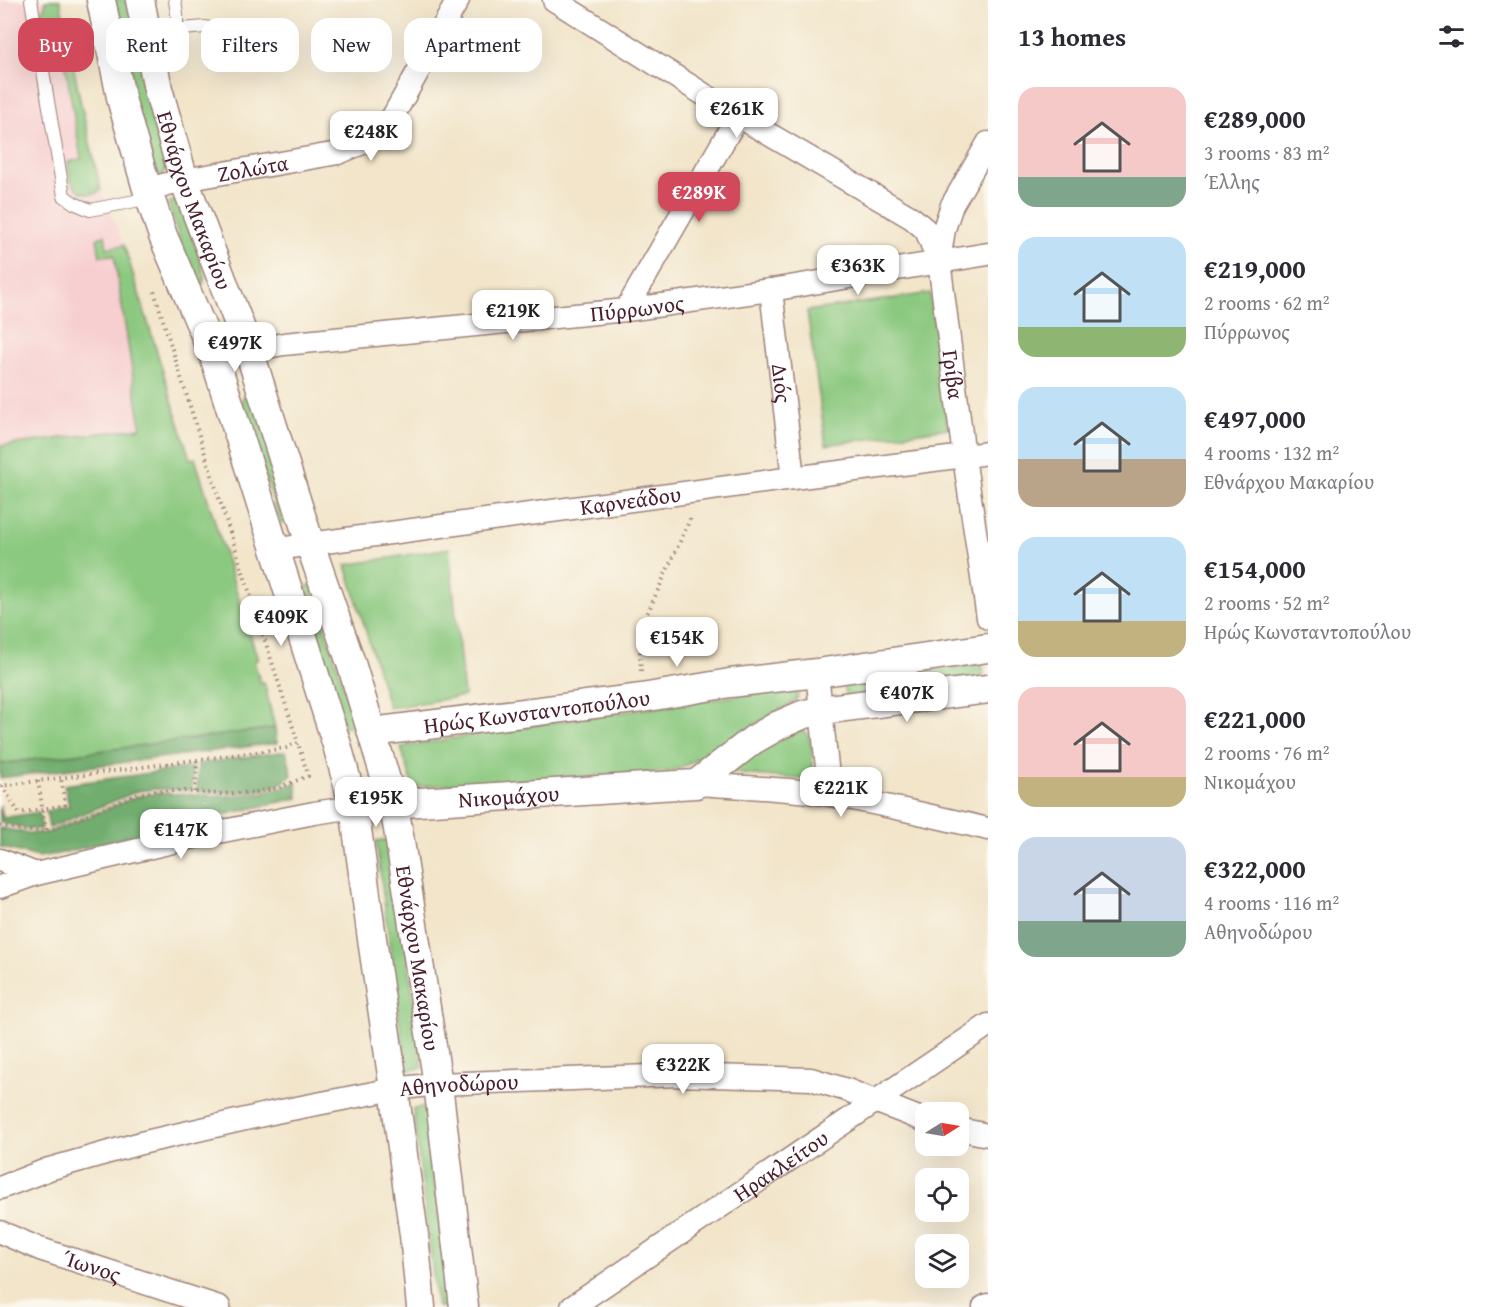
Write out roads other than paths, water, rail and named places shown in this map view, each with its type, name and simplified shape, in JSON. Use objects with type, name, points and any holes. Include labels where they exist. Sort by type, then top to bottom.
[{"type":"street","name":"Εθνάρχου Μακαρίου","points":[[101,0],[122,102],[149,194],[163,236],[214,356],[337,745],[354,807],[414,1235],[421,1307]]},
{"type":"street","name":"Εθνάρχου Μακαρίου","points":[[140,0],[144,18]]},
{"type":"street","name":"Ζολώτα","points":[[149,194],[184,180],[338,153],[365,142],[392,118],[458,0]]},
{"type":"street","points":[[554,0],[738,116],[912,218],[926,230],[939,261]]},
{"type":"street","name":"Εθνάρχου Μακαρίου","points":[[155,72],[184,180],[249,350],[310,544],[351,663],[393,803],[438,1084],[464,1307]]},
{"type":"street","points":[[626,310],[738,116]]},
{"type":"street","name":"Γρίβα","points":[[988,143],[952,206],[944,229],[939,261],[964,457],[988,618]]},
{"type":"street","name":"Πύρρωνος","points":[[214,356],[284,344],[626,310],[771,290],[988,254]]},
{"type":"street","name":"Διός","points":[[771,290],[793,478]]},
{"type":"street","name":"Καρνεάδου","points":[[274,550],[988,453]]},
{"type":"street","name":"Ηρώς Κωνσταντοπούλου","points":[[372,732],[642,698],[730,683],[988,648]]},
{"type":"street","points":[[817,673],[830,795]]},
{"type":"street","points":[[696,784],[753,740],[779,725],[802,716],[821,710],[988,689]]},
{"type":"street","name":"Νικομάχου","points":[[0,887],[36,874],[198,836],[314,813],[393,803],[650,786],[696,784],[830,795],[988,829]]},
{"type":"street","points":[[0,860],[36,874]]},
{"type":"street","name":"Ηρακλείτου","points":[[572,1307],[988,1025]]},
{"type":"street","name":"Αθηνοδώρου","points":[[0,1188],[49,1168],[141,1143],[276,1112],[394,1089],[438,1084],[677,1075],[810,1080],[847,1090],[915,1117]]},
{"type":"street","points":[[969,1131],[988,1135]]},
{"type":"street","name":"Ίωνος","points":[[0,1232],[40,1248],[219,1307]]},
{"type":"lane","points":[[31,0],[64,196],[90,210],[149,194]]},
{"type":"lane","points":[[175,0],[177,18]]}]
